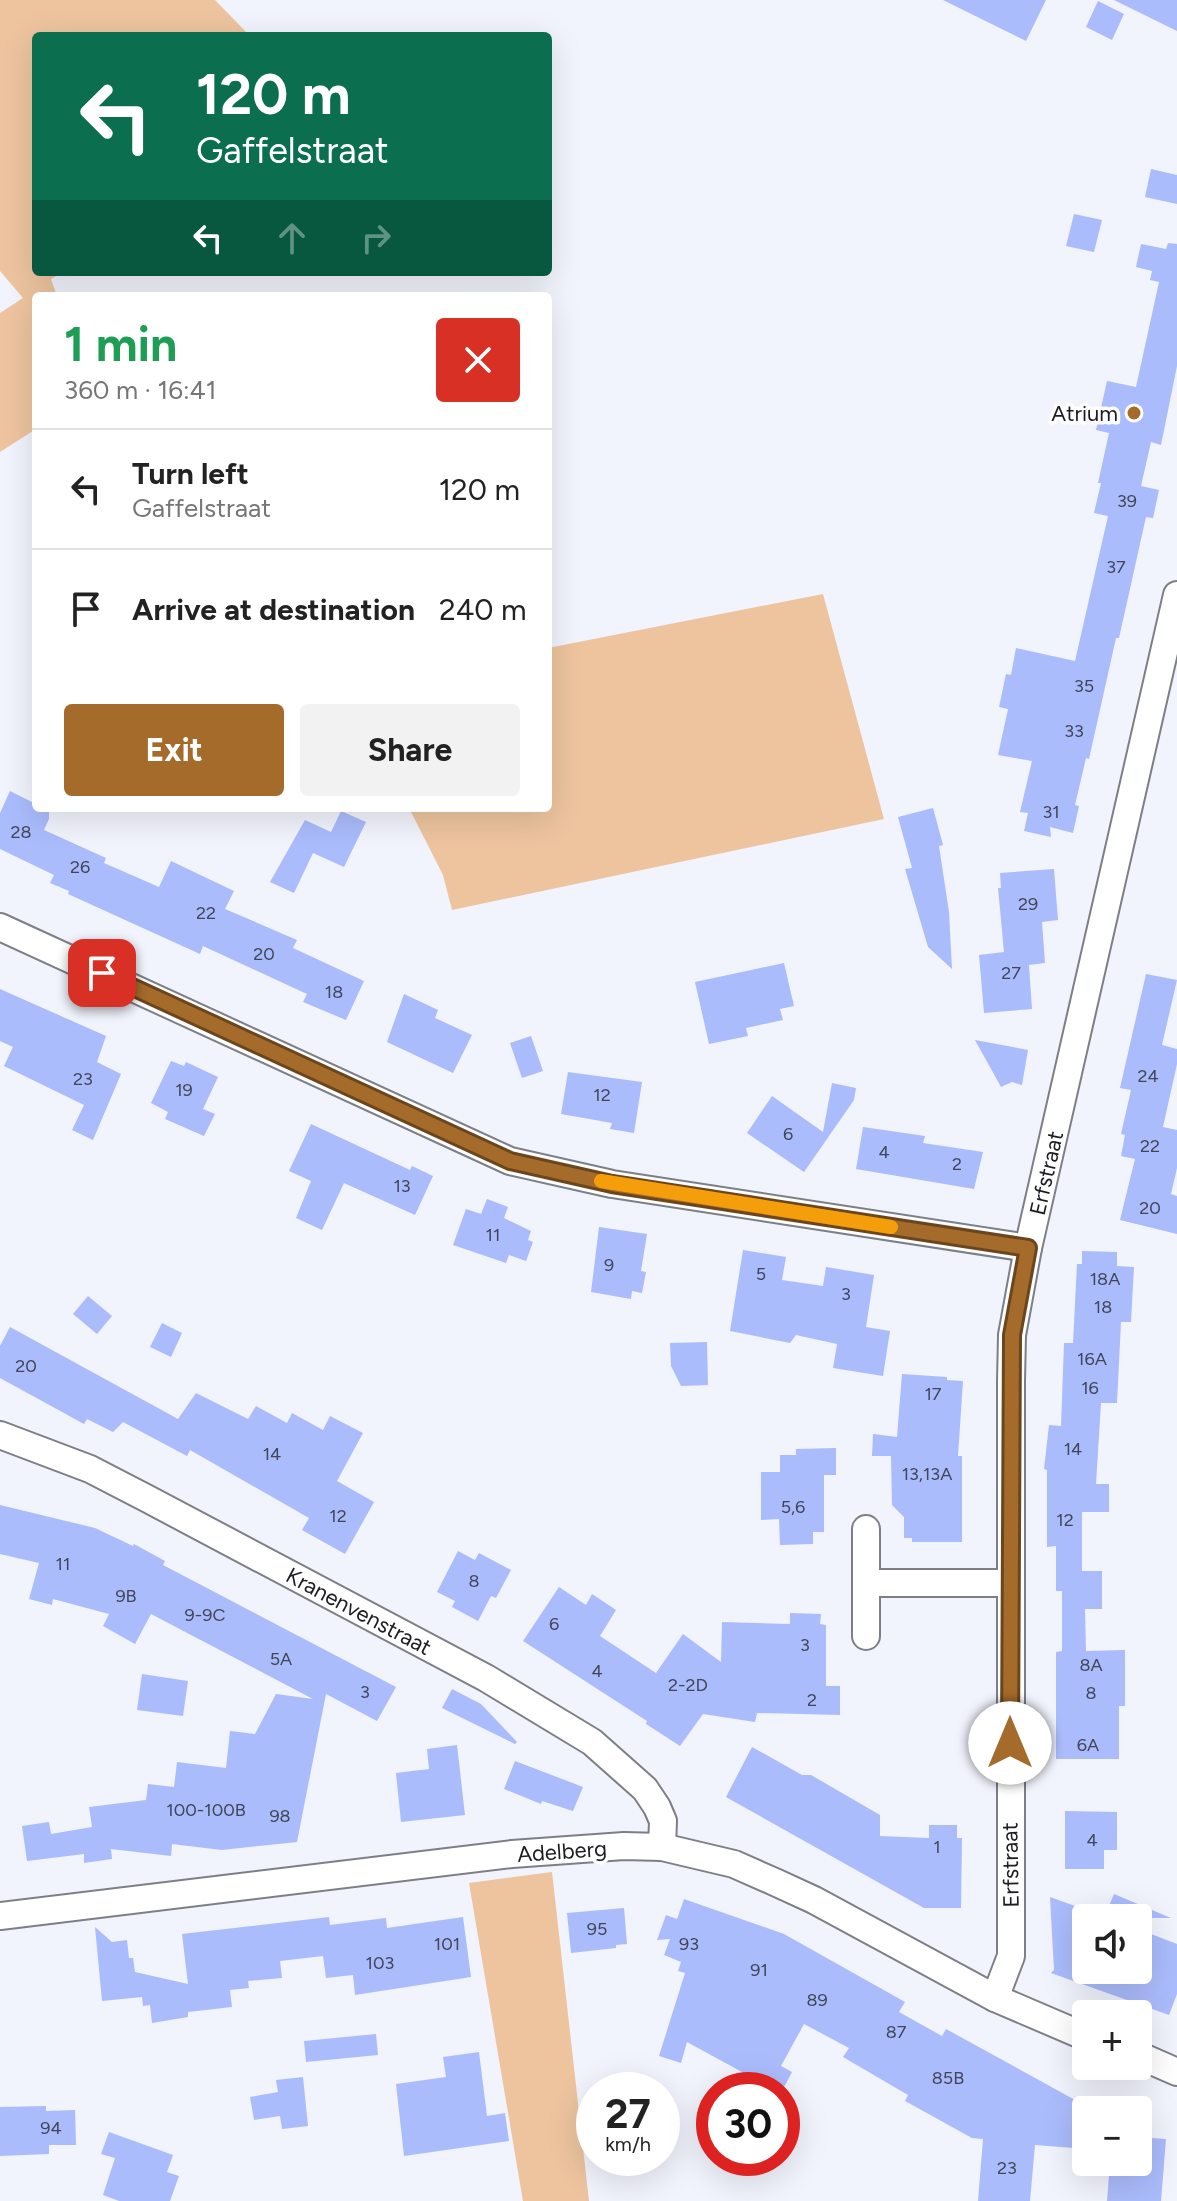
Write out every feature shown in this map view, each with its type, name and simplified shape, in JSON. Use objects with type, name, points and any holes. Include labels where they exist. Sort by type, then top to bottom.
[{"type":"street","name":"Erfstraat","points":[[995,1998],[1011,1956],[1012,1335],[1028,1248],[1177,595]]},
{"type":"street","points":[[0,927],[510,1161],[612,1184],[1028,1248]]},
{"type":"street","name":"Kranenvenstraat","points":[[0,1435],[90,1469],[148,1499],[486,1678],[592,1742],[645,1789],[663,1821],[662,1847]]},
{"type":"street","points":[[866,1529],[866,1636]]},
{"type":"street","points":[[867,1583],[1010,1583]]},
{"type":"street","name":"Adelberg","points":[[0,1916],[512,1854],[624,1846],[662,1847],[734,1864],[777,1883],[995,1998],[1072,2031]]},
{"type":"street","points":[[1152,2061],[1177,2072]]},
{"type":"shaded area","points":[[0,0],[215,0],[246,32],[32,32],[32,276],[56,276],[51,279],[56,292],[32,292],[32,432],[0,452],[0,313],[23,298],[0,271]]},
{"type":"shaded area","points":[[823,594],[884,819],[452,910],[443,875],[411,812],[552,812],[552,647]]},
{"type":"shaded area","points":[[552,1872],[576,2085],[576,2176],[586,2176],[589,2201],[523,2201],[469,1883]]},
{"type":"building","points":[[943,0],[1046,0],[1026,41]]},
{"type":"building","points":[[1114,0],[1177,0],[1177,31]]},
{"type":"building","points":[[1098,1],[1124,14],[1112,40],[1086,27]]},
{"type":"building","points":[[1151,169],[1177,175],[1177,204],[1145,197]]},
{"type":"building","points":[[1074,214],[1102,220],[1094,252],[1066,246]]},
{"type":"building","points":[[1168,243],[1177,244],[1177,366],[1161,445],[1151,442],[1141,486],[1159,490],[1153,518],[1146,517],[1119,638],[1116,638],[1089,759],[1086,758],[1075,805],[1079,806],[1073,833],[1050,827],[1051,837],[1024,831],[1028,813],[1020,812],[1032,761],[998,755],[1008,709],[999,707],[1006,674],[1011,675],[1016,648],[1075,661],[1108,516],[1094,513],[1109,433],[1096,430],[1107,381],[1136,387],[1159,282],[1150,280],[1152,271],[1136,267],[1141,244],[1166,249]]},
{"type":"building","points":[[10,791],[32,802],[32,812],[49,812],[44,830],[106,858],[104,863],[159,887],[171,861],[234,891],[225,909],[297,940],[293,948],[364,981],[346,1020],[303,1002],[307,994],[203,946],[200,954],[68,894],[69,891],[50,883],[54,875],[0,849],[0,813]]},
{"type":"building","points":[[933,808],[943,845],[939,846],[949,912],[952,969],[928,947],[905,869],[912,868],[898,817]]},
{"type":"building","points":[[341,812],[366,822],[344,867],[313,853],[294,893],[270,882],[305,820],[331,832]]},
{"type":"building","points":[[1054,869],[1058,920],[1042,922],[1045,963],[1029,965],[1032,1009],[984,1013],[979,955],[1004,952],[998,888],[1001,888],[1000,873]]},
{"type":"building","points":[[784,963],[794,1006],[780,1009],[783,1020],[746,1028],[748,1036],[709,1044],[695,982]]},
{"type":"building","points":[[1146,974],[1177,980],[1162,1045],[1177,1049],[1177,1064],[1163,1127],[1177,1130],[1177,1168],[1171,1194],[1177,1196],[1177,1234],[1120,1220],[1135,1159],[1121,1156],[1125,1135],[1121,1134],[1131,1090],[1120,1088]]},
{"type":"building","points":[[0,989],[106,1036],[97,1062],[121,1074],[93,1140],[72,1130],[84,1105],[4,1066],[13,1047],[0,1041]]},
{"type":"building","points":[[404,994],[438,1010],[435,1018],[472,1035],[453,1073],[387,1042]]},
{"type":"building","points":[[531,1036],[543,1071],[522,1078],[510,1043]]},
{"type":"building","points":[[975,1040],[1028,1050],[1022,1085],[1012,1082],[1001,1087]]},
{"type":"building","points":[[171,1061],[184,1066],[186,1062],[218,1077],[203,1109],[215,1114],[204,1136],[165,1119],[168,1112],[151,1103]]},
{"type":"building","points":[[568,1072],[642,1082],[634,1133],[610,1129],[612,1123],[561,1114]]},
{"type":"building","points":[[832,1083],[856,1088],[854,1100],[804,1172],[747,1133],[772,1096],[823,1132]]},
{"type":"building","points":[[311,1124],[410,1170],[412,1166],[433,1176],[415,1215],[344,1183],[322,1230],[296,1218],[311,1181],[289,1171]]},
{"type":"building","points":[[863,1127],[925,1136],[923,1143],[983,1152],[974,1189],[856,1169]]},
{"type":"building","points":[[487,1199],[508,1207],[504,1218],[531,1231],[528,1240],[533,1242],[526,1261],[509,1255],[506,1263],[453,1245],[466,1209],[481,1214]]},
{"type":"building","points":[[599,1227],[647,1234],[641,1271],[646,1272],[642,1293],[632,1291],[631,1299],[591,1292]]},
{"type":"building","points":[[743,1250],[786,1257],[782,1280],[823,1286],[826,1267],[874,1275],[866,1327],[890,1331],[883,1376],[833,1368],[837,1344],[796,1335],[790,1343],[730,1331]]},
{"type":"building","points":[[1082,1251],[1117,1252],[1117,1266],[1134,1267],[1131,1322],[1121,1322],[1117,1403],[1101,1403],[1096,1484],[1109,1484],[1109,1512],[1082,1512],[1082,1571],[1102,1571],[1102,1609],[1085,1609],[1086,1651],[1125,1650],[1125,1706],[1119,1706],[1119,1759],[1056,1759],[1056,1652],[1062,1651],[1062,1591],[1056,1591],[1056,1546],[1047,1547],[1047,1470],[1044,1469],[1049,1425],[1061,1426],[1064,1343],[1073,1343],[1077,1264],[1082,1264]]},
{"type":"building","points":[[88,1296],[112,1316],[97,1334],[73,1314]]},
{"type":"building","points":[[162,1323],[182,1333],[171,1357],[150,1347]]},
{"type":"building","points":[[10,1327],[178,1419],[196,1393],[248,1419],[256,1406],[287,1423],[292,1413],[323,1430],[330,1416],[363,1433],[337,1481],[374,1502],[345,1554],[302,1530],[309,1518],[190,1450],[187,1456],[123,1422],[113,1432],[87,1419],[84,1424],[0,1378],[0,1346]]},
{"type":"building","points":[[707,1342],[708,1385],[681,1386],[671,1366],[670,1343]]},
{"type":"building","points":[[902,1374],[963,1381],[958,1456],[962,1456],[962,1542],[912,1542],[912,1538],[904,1538],[904,1517],[892,1505],[891,1456],[872,1456],[873,1434],[897,1437]]},
{"type":"building","points":[[836,1448],[836,1475],[824,1475],[824,1532],[813,1532],[813,1544],[780,1545],[779,1519],[761,1520],[761,1472],[780,1472],[780,1455],[796,1455],[796,1449]]},
{"type":"building","points":[[0,1505],[95,1528],[134,1544],[165,1561],[163,1565],[396,1687],[377,1721],[326,1694],[297,1842],[222,1850],[172,1844],[171,1856],[111,1849],[112,1859],[84,1863],[84,1854],[27,1861],[22,1826],[49,1822],[51,1834],[92,1827],[89,1807],[146,1800],[148,1784],[174,1787],[177,1762],[226,1768],[230,1731],[255,1734],[276,1694],[313,1699],[151,1614],[135,1644],[103,1626],[109,1614],[53,1599],[52,1605],[29,1599],[39,1563],[0,1554]]},
{"type":"building","points":[[458,1551],[475,1560],[479,1553],[511,1570],[496,1598],[491,1596],[478,1621],[452,1607],[455,1601],[437,1592]]},
{"type":"building","points":[[559,1587],[586,1605],[592,1594],[616,1610],[600,1636],[656,1673],[683,1634],[721,1662],[722,1622],[790,1624],[790,1613],[821,1614],[820,1624],[826,1625],[826,1686],[840,1686],[840,1715],[757,1713],[755,1722],[703,1714],[680,1746],[646,1724],[647,1721],[523,1641]]},
{"type":"building","points":[[142,1674],[188,1681],[183,1716],[137,1710]]},
{"type":"building","points":[[452,1689],[481,1704],[517,1742],[515,1744],[442,1708]]},
{"type":"building","points":[[457,1745],[465,1815],[401,1822],[396,1773],[429,1769],[427,1749]]},
{"type":"building","points":[[752,1747],[802,1775],[811,1775],[880,1815],[880,1836],[929,1838],[929,1825],[957,1825],[957,1838],[962,1838],[961,1908],[924,1908],[726,1797]]},
{"type":"building","points":[[515,1761],[583,1787],[573,1811],[542,1801],[541,1804],[504,1789]]},
{"type":"building","points":[[1065,1811],[1117,1812],[1117,1850],[1104,1850],[1104,1869],[1065,1869]]},
{"type":"building","points":[[1114,1894],[1138,1904],[1110,1904]]},
{"type":"building","points":[[1050,1897],[1072,1905],[1072,1980],[1051,1973],[1054,1970]]},
{"type":"building","points":[[684,1899],[784,1934],[905,2002],[899,2012],[942,2036],[946,2029],[1072,2098],[1072,2148],[1035,2145],[1030,2201],[978,2201],[983,2139],[972,2138],[905,2101],[908,2095],[843,2057],[849,2048],[804,2024],[781,2066],[792,2072],[742,2072],[687,2042],[681,2063],[659,2056],[685,1973],[678,1971],[681,1962],[664,1955],[670,1939],[657,1940],[666,1915],[677,1919]]},
{"type":"building","points":[[624,1908],[627,1944],[571,1953],[567,1913]]},
{"type":"building","points":[[1152,1910],[1171,1918],[1152,1918]]},
{"type":"building","points":[[329,1917],[330,1925],[386,1918],[387,1928],[463,1917],[471,1977],[355,1995],[353,1975],[326,1978],[323,1956],[280,1961],[282,1978],[248,1981],[249,1988],[230,1990],[232,2007],[188,2012],[188,2017],[152,2023],[150,2005],[143,2006],[142,1997],[102,2001],[95,1927],[112,1942],[127,1940],[129,1958],[133,1958],[135,1972],[188,1984],[182,1934]]},
{"type":"building","points":[[1152,1934],[1177,1944],[1177,1994],[1169,2015],[1152,2009],[1152,2000],[1127,2000],[1082,1984],[1152,1984]]},
{"type":"building","points":[[376,2034],[378,2055],[306,2062],[304,2041]]},
{"type":"building","points":[[479,2052],[487,2116],[505,2113],[509,2141],[404,2156],[396,2084],[446,2077],[443,2057]]},
{"type":"building","points":[[303,2077],[308,2126],[282,2129],[280,2116],[254,2120],[250,2097],[278,2092],[276,2080]]},
{"type":"building","points":[[46,2106],[46,2111],[75,2110],[76,2145],[49,2145],[49,2154],[0,2156],[0,2107]]},
{"type":"building","points":[[109,2132],[173,2155],[167,2172],[179,2176],[170,2201],[119,2201],[103,2195],[115,2158],[101,2154]]},
{"type":"building","points":[[1152,2138],[1166,2139],[1161,2201],[1107,2201],[1109,2176],[1152,2176]]},
{"type":"slow traffic","points":[[601,1181],[891,1227]]},
{"type":"place","name":"Atrium","points":[[1134,413]]},
{"type":"route","points":[[102,973],[510,1161],[612,1184],[1028,1248],[1012,1335],[1010,1743]]}]
